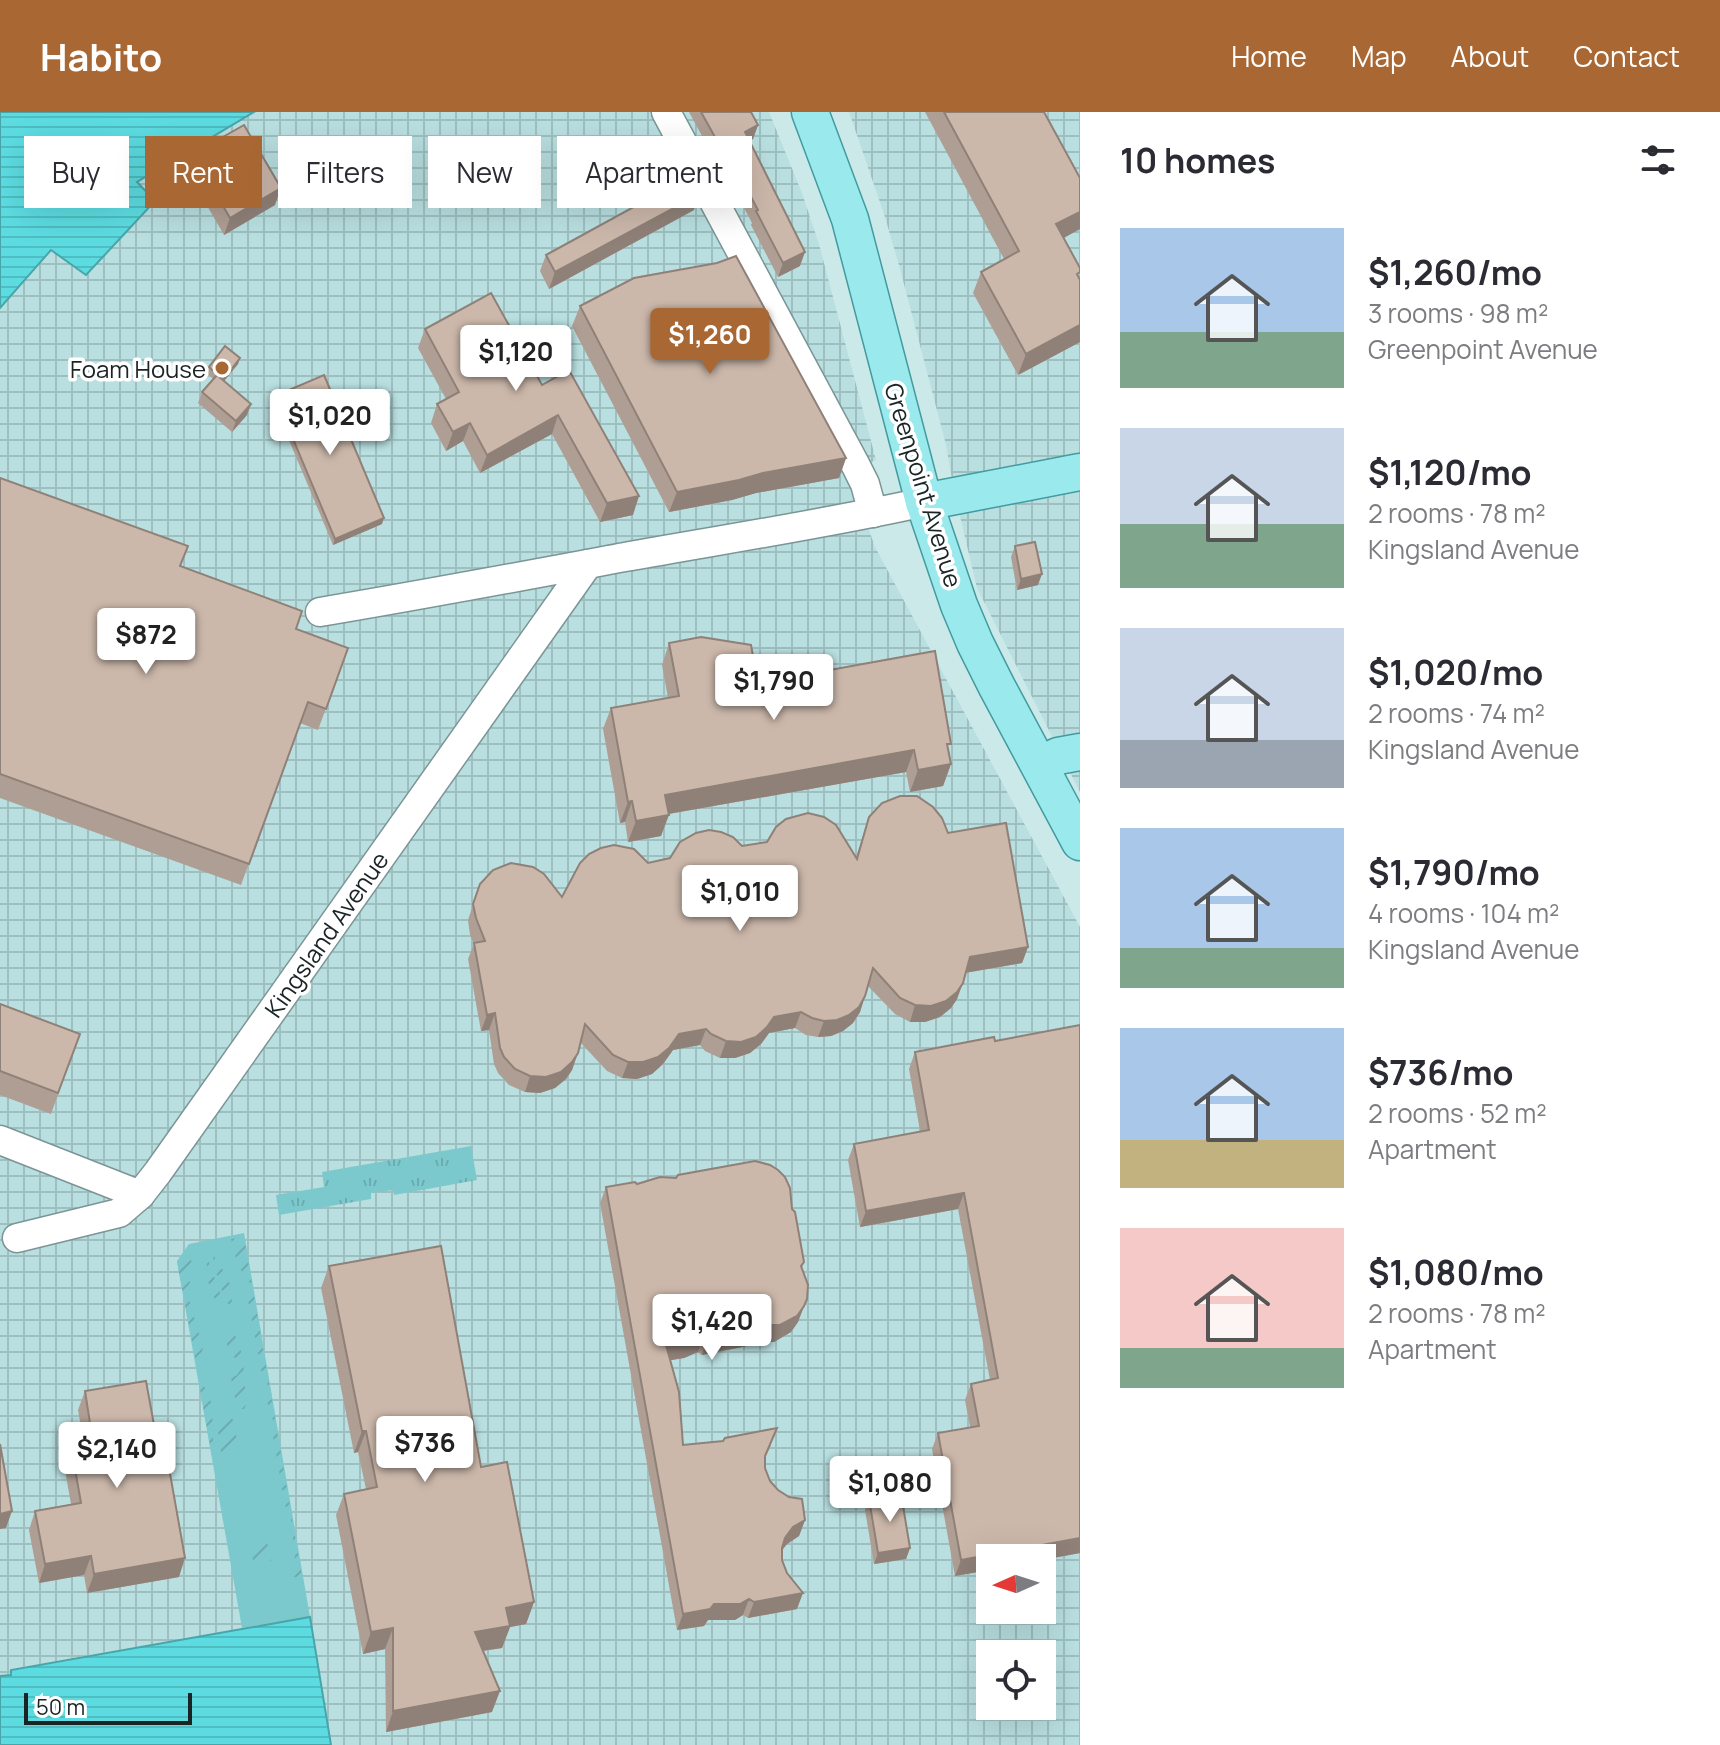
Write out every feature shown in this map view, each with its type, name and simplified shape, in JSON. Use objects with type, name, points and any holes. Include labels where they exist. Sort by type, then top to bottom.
[{"type":"main road","name":"Greenpoint Avenue","points":[[810,112],[838,185],[867,279],[924,502],[956,595],[996,685],[1080,842]]},
{"type":"main road","points":[[924,502],[1080,472]]},
{"type":"main road","points":[[1040,765],[1058,756],[1080,752]]},
{"type":"street","points":[[666,112],[854,462],[865,484],[873,513]]},
{"type":"street","points":[[320,612],[924,502]]},
{"type":"street","name":"Kingsland Avenue","points":[[17,1238],[119,1213],[140,1195],[588,564]]},
{"type":"street","points":[[0,1140],[140,1195]]},
{"type":"shaded area","points":[[0,112],[254,112],[214,136],[145,136],[145,177],[137,182],[145,190],[145,208],[148,208],[86,275],[51,250],[0,308]]},
{"type":"shaded area","points":[[254,112],[769,112],[819,244],[876,460],[849,473],[875,547],[1080,927],[1080,1745],[331,1745],[309,1617],[11,1669],[11,1675],[0,1676],[0,308],[51,250],[85,275],[122,208],[129,208],[129,195],[136,182],[145,177],[145,208],[262,208],[262,136],[214,136]]},
{"type":"shaded area","points":[[849,112],[1080,112],[1080,792],[977,588],[946,445],[899,265]]},
{"type":"shaded area","points":[[310,1617],[331,1745],[0,1745],[0,1676],[11,1675],[11,1670]]},
{"type":"green space","points":[[471,1146],[477,1180],[394,1195],[393,1190],[371,1193],[371,1199],[279,1215],[276,1195],[324,1187],[322,1172]]},
{"type":"green space","points":[[244,1233],[310,1617],[242,1628],[177,1261],[189,1244]]},
{"type":"green space","points":[[244,1237],[302,1577],[294,1577],[291,1519],[285,1505],[271,1425],[273,1420],[267,1402],[268,1389],[262,1374],[247,1295],[250,1283],[238,1266],[231,1239]]},
{"type":"green space","points":[[188,1247],[192,1264],[188,1296],[203,1348],[196,1362],[177,1262]]},
{"type":"green space","points":[[214,1256],[230,1284],[231,1304],[228,1304],[220,1286]]},
{"type":"green space","points":[[207,1257],[224,1304],[220,1307],[209,1283]]},
{"type":"green space","points":[[232,1327],[243,1357],[244,1409],[241,1409],[234,1395],[231,1378],[241,1369],[238,1359],[229,1355],[228,1351],[227,1336]]},
{"type":"green space","points":[[202,1382],[209,1391],[212,1407],[215,1455],[212,1456],[199,1383]]},
{"type":"green space","points":[[225,1415],[232,1417],[236,1438],[232,1459],[227,1460],[222,1457],[218,1433],[220,1418]]},
{"type":"green space","points":[[264,1533],[273,1553],[271,1561],[257,1563],[252,1555]]},
{"type":"building","points":[[701,112],[751,112],[758,125],[745,132],[747,136],[714,136]]},
{"type":"building","points":[[944,112],[1044,112],[1080,178],[1080,212],[1056,224],[1080,268],[1077,274],[1080,280],[1080,325],[1026,354],[981,272],[1019,251]]},
{"type":"building","points":[[244,125],[250,136],[225,136]]},
{"type":"building","points":[[752,146],[805,252],[783,263],[752,199]]},
{"type":"building","points":[[262,156],[278,183],[278,190],[262,199]]},
{"type":"building","points":[[224,208],[247,208],[230,218]]},
{"type":"building","points":[[632,208],[674,208],[555,272],[546,255]]},
{"type":"building","points":[[736,256],[846,458],[677,492],[580,306],[634,278],[717,263]]},
{"type":"building","points":[[491,293],[542,385],[569,370],[639,496],[607,503],[558,415],[487,455],[470,423],[453,432],[437,404],[459,392],[425,329]]},
{"type":"building","name":"Foam House","points":[[225,346],[240,358],[223,380],[209,367]]},
{"type":"building","points":[[217,375],[251,404],[236,421],[202,392]]},
{"type":"building","points":[[324,375],[384,518],[335,539],[275,396]]},
{"type":"building","points":[[0,478],[188,546],[180,566],[302,611],[296,629],[348,648],[326,709],[308,702],[249,864],[0,774]]},
{"type":"building","points":[[1035,542],[1042,574],[1021,579],[1015,546]]},
{"type":"building","points":[[701,637],[751,645],[758,683],[935,651],[951,744],[947,744],[951,764],[918,770],[914,750],[665,795],[669,815],[636,821],[632,801],[628,802],[611,708],[679,696],[669,643]]},
{"type":"building","points":[[900,796],[917,796],[933,807],[948,833],[1006,823],[1028,947],[970,957],[963,983],[957,992],[946,1001],[931,1006],[915,1005],[900,998],[873,968],[859,1007],[837,1020],[824,1021],[801,1012],[774,1017],[756,1037],[741,1042],[726,1041],[706,1029],[679,1034],[658,1057],[643,1062],[628,1062],[613,1055],[585,1024],[578,1053],[572,1062],[561,1072],[546,1077],[530,1076],[515,1069],[504,1057],[495,1013],[487,1015],[474,943],[485,941],[473,904],[480,884],[493,870],[511,863],[533,867],[544,874],[562,897],[580,863],[601,848],[614,845],[634,849],[648,863],[670,858],[680,842],[709,830],[733,837],[742,846],[767,842],[776,827],[786,819],[808,813],[824,817],[836,825],[857,859],[869,817],[882,803]]},
{"type":"building","points":[[0,1004],[80,1034],[58,1093],[0,1071]]},
{"type":"building","points":[[1080,1025],[1080,1538],[1048,1544],[976,1544],[976,1557],[961,1560],[938,1433],[979,1426],[971,1384],[998,1378],[964,1193],[866,1211],[854,1144],[929,1130],[915,1052],[994,1037],[995,1041]]},
{"type":"building","points":[[755,1161],[778,1170],[790,1188],[804,1262],[801,1266],[808,1285],[804,1306],[797,1316],[780,1325],[760,1325],[758,1329],[707,1338],[703,1335],[690,1341],[666,1345],[679,1392],[683,1445],[723,1441],[725,1438],[777,1428],[765,1456],[765,1468],[778,1490],[789,1497],[802,1499],[805,1520],[793,1527],[785,1538],[782,1560],[787,1573],[803,1593],[754,1602],[749,1599],[740,1604],[714,1604],[710,1609],[683,1614],[606,1187],[637,1184],[660,1177],[676,1178],[678,1175]]},
{"type":"building","points":[[441,1246],[481,1467],[507,1462],[534,1602],[506,1608],[510,1626],[475,1632],[500,1691],[393,1711],[393,1628],[371,1632],[344,1494],[377,1487],[366,1431],[362,1431],[329,1266]]},
{"type":"building","points":[[146,1381],[154,1425],[161,1423],[185,1558],[94,1574],[91,1556],[45,1564],[35,1511],[81,1503],[70,1440],[92,1436],[85,1391]]},
{"type":"building","points":[[0,1444],[12,1511],[0,1514]]},
{"type":"building","points":[[901,1494],[910,1548],[878,1553],[869,1499]]},
{"type":"place","name":"Foam House","points":[[222,368]]}]
